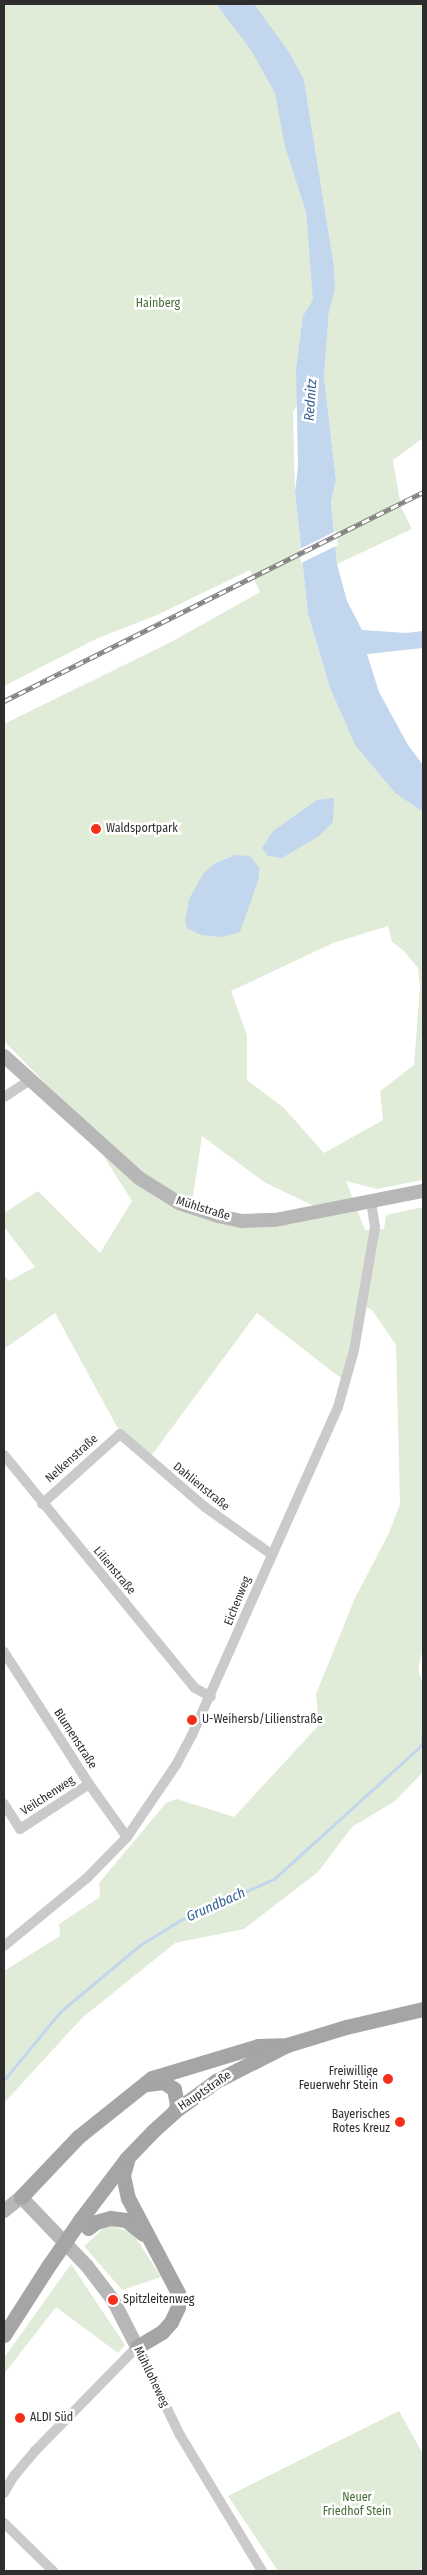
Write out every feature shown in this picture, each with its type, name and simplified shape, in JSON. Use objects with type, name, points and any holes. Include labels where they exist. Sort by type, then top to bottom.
[{"type":"main road","name":"Hauptstraße","points":[[4,2335],[49,2265],[84,2224],[127,2158],[175,2111],[216,2081],[287,2045],[346,2027],[423,2009]]},
{"type":"main road","points":[[21,2197],[78,2137],[152,2078],[258,2046],[287,2045]]},
{"type":"main road","points":[[140,2086],[154,2082],[169,2084],[177,2095],[175,2111]]},
{"type":"main road","points":[[127,2158],[123,2174],[124,2185],[148,2238],[178,2293],[178,2307],[171,2322],[162,2332],[137,2347]]},
{"type":"main road","points":[[84,2224],[110,2218],[126,2220],[148,2238]]},
{"type":"street","name":"Mühlstraße","points":[[4,1056],[139,1178],[179,1203],[218,1216],[242,1221],[275,1220],[423,1191]]},
{"type":"street","points":[[4,1097],[30,1080]]},
{"type":"street","name":"Eichenweg","points":[[4,1946],[87,1878],[127,1837],[176,1765],[211,1697],[271,1554],[338,1407],[346,1383],[375,1227],[371,1201]]},
{"type":"street","name":"Dahlienstraße","points":[[120,1434],[205,1507],[271,1554]]},
{"type":"street","name":"Nelkenstraße","points":[[42,1504],[120,1434]]},
{"type":"street","name":"Lilienstraße","points":[[4,1454],[42,1504],[195,1688],[211,1697]]},
{"type":"street","name":"Blumenstraße","points":[[4,1652],[89,1784],[127,1837]]},
{"type":"street","name":"Veilchenweg","points":[[4,1804],[20,1829],[89,1784]]},
{"type":"street","points":[[4,2211],[21,2197]]},
{"type":"street","name":"Mühlloheweg","points":[[21,2197],[87,2266],[113,2300],[180,2435],[262,2571]]},
{"type":"street","points":[[4,2493],[14,2476],[35,2451],[137,2347]]},
{"type":"street","points":[[4,2523],[53,2571]]},
{"type":"green space","name":"Hainberg","points":[[4,4],[216,4],[260,59],[281,102],[288,155],[306,212],[313,290],[313,319],[306,388],[293,412],[295,492],[308,614],[330,688],[355,745],[395,793],[423,812],[423,1180],[377,1189],[346,1181],[365,1230],[384,1229],[386,1215],[423,1207],[423,1648],[418,1669],[423,1684],[423,1772],[395,1801],[352,1827],[318,1872],[244,1929],[175,1943],[82,2018],[4,2103],[4,1971],[60,1936],[59,1924],[100,1897],[99,1883],[166,1803],[177,1799],[234,1817],[319,1725],[316,1694],[355,1598],[389,1533],[400,1504],[396,1345],[372,1310],[359,1303],[342,1379],[257,1313],[151,1456],[117,1427],[55,1313],[4,1349],[4,1275],[9,1281],[35,1267],[4,1227],[4,1213],[38,1191],[100,1253],[132,1201],[80,1119],[4,1041],[4,724],[173,641],[260,592],[250,570],[157,615],[96,639],[4,686]],"holes":[[[388,926],[392,942],[403,950],[418,968],[420,987],[414,1065],[380,1091],[383,1120],[324,1153],[284,1108],[247,1080],[247,1035],[231,991],[333,943]],[[202,1136],[264,1182],[316,1207],[273,1219],[191,1210]]]},
{"type":"green space","points":[[254,4],[423,4],[423,438],[393,460],[401,507],[412,529],[337,564],[331,502],[336,480],[324,377],[329,311],[335,288],[334,266],[304,80]]},
{"type":"green space","points":[[107,2225],[132,2232],[161,2277],[122,2290],[84,2246]]},
{"type":"green space","points":[[71,2264],[125,2345],[118,2353],[56,2307],[4,2374],[4,2358]]},
{"type":"green space","name":"Neuer Friedhof Stein","points":[[399,2411],[423,2454],[423,2571],[278,2571],[228,2496]]},
{"type":"water","name":"Rednitz","points":[[216,4],[254,4],[289,52],[304,80],[334,266],[335,289],[329,311],[324,377],[336,480],[331,502],[337,564],[347,601],[362,630],[406,633],[423,631],[423,648],[367,654],[379,692],[408,745],[423,765],[423,812],[395,793],[355,745],[330,688],[308,614],[295,492],[298,467],[296,369],[303,316],[313,300],[306,212],[285,147],[275,93],[251,50]]},
{"type":"water","points":[[334,798],[333,822],[319,836],[282,858],[268,856],[262,848],[273,831],[317,800]]},
{"type":"water","points":[[235,855],[250,856],[259,868],[259,878],[240,932],[222,937],[201,935],[187,928],[185,922],[189,899],[203,874],[214,864]]},
{"type":"pier","points":[[336,531],[338,545],[301,563],[300,549]]},
{"type":"waterway","name":"Grundbach","points":[[4,2080],[60,2012],[140,1945],[179,1921],[274,1879],[422,1745],[423,1729]]},
{"type":"railway","points":[[4,701],[423,492]]},
{"type":"place","name":"Waldsportpark","points":[[96,829]]},
{"type":"place","name":"U-Weihersb/Lilienstraße","points":[[192,1720]]},
{"type":"place","name":"Freiwillige Feuerwehr Stein","points":[[388,2079]]},
{"type":"place","name":"Bayerisches Rotes Kreuz","points":[[400,2122]]},
{"type":"place","name":"Spitzleitenweg","points":[[113,2300]]},
{"type":"place","name":"ALDI Süd","points":[[20,2418]]}]
